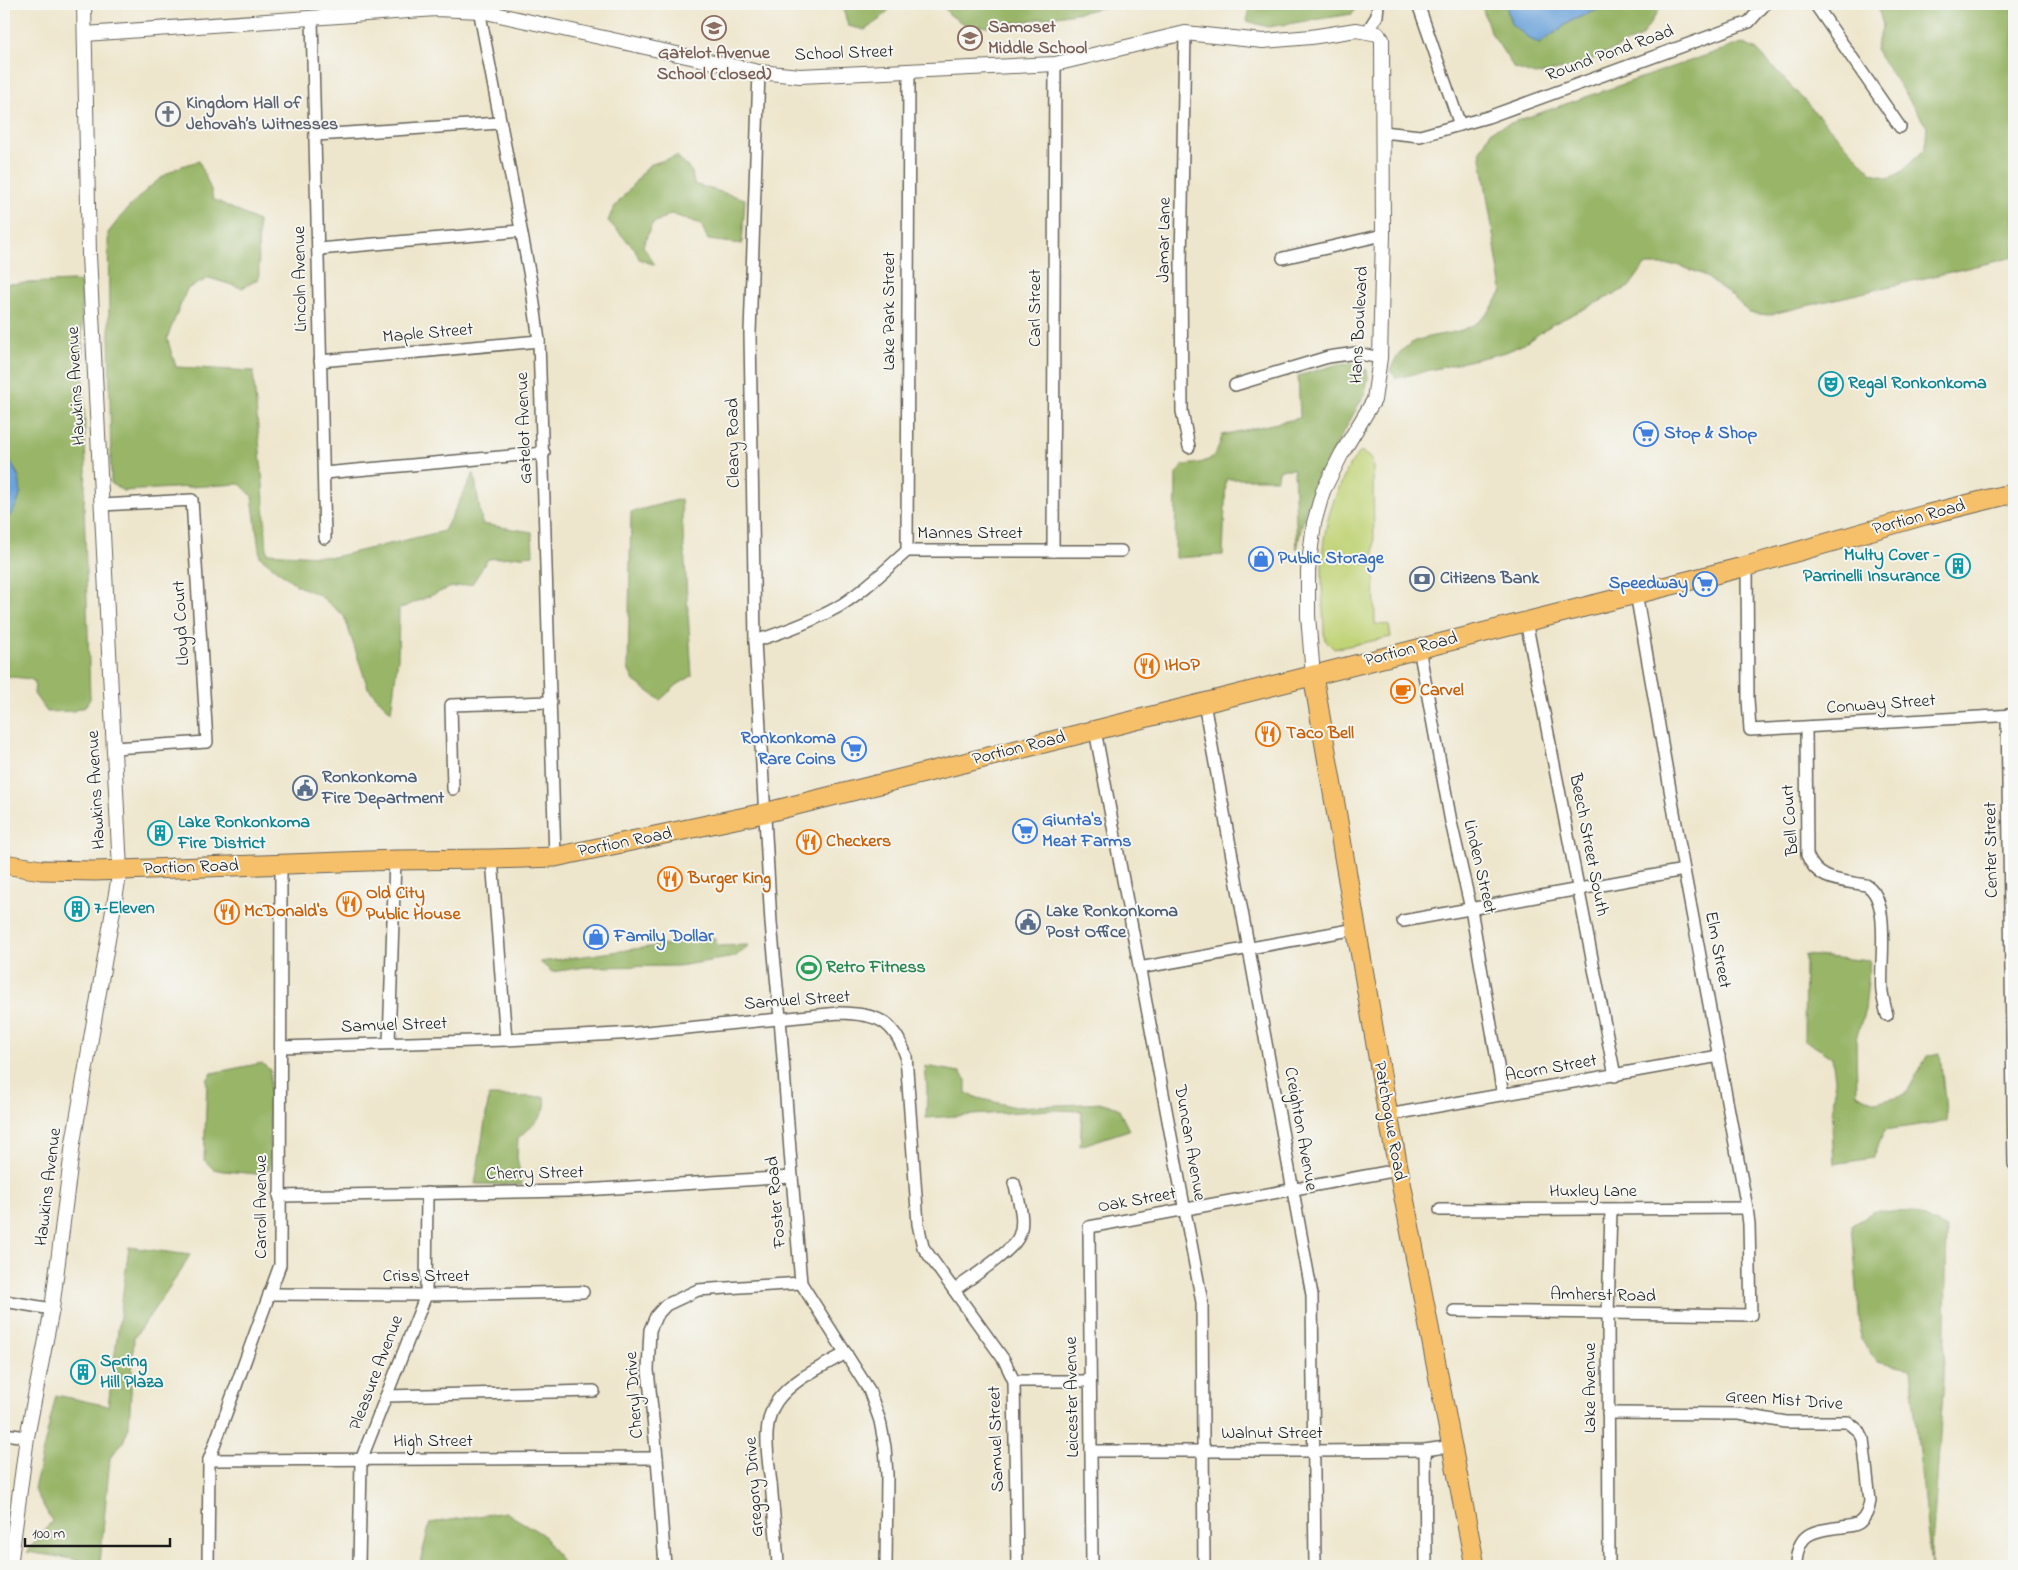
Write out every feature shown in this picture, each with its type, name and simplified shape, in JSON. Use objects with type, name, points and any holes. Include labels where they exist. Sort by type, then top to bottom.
[{"type":"main road","name":"Portion Road","points":[[4,864],[48,870],[120,870],[395,860],[492,860],[555,857],[764,813],[1747,566],[1925,515],[2014,493]]},
{"type":"main road","name":"Patchogue Road","points":[[1313,675],[1388,1115],[1475,1566]]},
{"type":"street","name":"Hawkins Avenue","points":[[10,1566],[8,1551],[27,1437],[52,1309],[73,1143],[120,870],[88,255],[84,4]]},
{"type":"street","points":[[1367,32],[1377,16],[1378,4]]},
{"type":"street","points":[[1418,4],[1460,125]]},
{"type":"street","name":"Round Pond Road","points":[[1384,132],[1420,136],[1488,117],[1749,22],[1765,4]]},
{"type":"street","points":[[1815,4],[1900,127]]},
{"type":"street","name":"School Street","points":[[85,34],[436,9],[480,8],[759,72],[800,76],[1055,64],[1185,33],[1262,41],[1311,37],[1356,30],[1367,32]]},
{"type":"street","name":"Gatelot Avenue","points":[[480,8],[531,282],[540,341],[555,857]]},
{"type":"street","name":"Lincoln Avenue","points":[[312,19],[325,538]]},
{"type":"street","name":"Hans Boulevard","points":[[1313,675],[1308,616],[1308,571],[1314,523],[1327,484],[1342,453],[1374,400],[1380,358],[1384,132],[1382,39],[1378,34],[1367,32]]},
{"type":"street","name":"Jamar Lane","points":[[1185,33],[1181,264],[1182,402],[1189,447]]},
{"type":"street","name":"Carl Street","points":[[1053,551],[1055,64]]},
{"type":"street","name":"Lake Park Street","points":[[907,551],[909,71]]},
{"type":"street","name":"Cleary Road","points":[[759,72],[750,333],[755,641],[764,813]]},
{"type":"street","points":[[316,135],[500,123]]},
{"type":"street","points":[[319,249],[520,231]]},
{"type":"street","points":[[1283,258],[1383,235]]},
{"type":"street","name":"Maple Street","points":[[320,361],[540,341]]},
{"type":"street","points":[[1235,385],[1328,357],[1356,353],[1380,358]]},
{"type":"street","points":[[324,473],[544,453]]},
{"type":"street","name":"Lloyd Court","points":[[102,505],[192,500],[207,742],[114,748]]},
{"type":"street","name":"Mannes Street","points":[[755,641],[795,628],[838,607],[866,587],[907,551],[1121,551]]},
{"type":"street","name":"Conway Street","points":[[1747,566],[1750,730],[2011,715]]},
{"type":"street","name":"Elm Street","points":[[1636,593],[1684,870],[1750,1224],[1751,1315]]},
{"type":"street","name":"Beech Street South","points":[[1526,621],[1615,1076]]},
{"type":"street","name":"Linden Street","points":[[1419,648],[1451,822],[1471,909],[1503,1095]]},
{"type":"street","points":[[452,789],[452,705],[551,702]]},
{"type":"street","name":"Creighton Avenue","points":[[1204,703],[1312,1295],[1315,1566]]},
{"type":"street","name":"Center Street","points":[[2011,715],[2014,1164]]},
{"type":"street","name":"Bell Court","points":[[1806,728],[1807,854],[1816,871],[1824,876],[1866,885],[1877,897],[1882,924],[1882,992],[1887,1015]]},
{"type":"street","name":"Duncan Avenue","points":[[1095,730],[1202,1302],[1204,1566]]},
{"type":"street","name":"Foster Road","points":[[764,813],[771,923],[801,1283],[868,1390],[880,1421],[887,1475],[886,1566]]},
{"type":"street","points":[[389,1043],[395,860]]},
{"type":"street","points":[[492,860],[506,1040]]},
{"type":"street","name":"Carroll Avenue","points":[[208,1566],[209,1460],[280,1265],[281,865]]},
{"type":"street","points":[[1402,921],[1684,870]]},
{"type":"street","points":[[1139,968],[1356,929]]},
{"type":"street","name":"Samuel Street","points":[[281,1047],[506,1040],[636,1033],[780,1018],[856,1014],[881,1020],[894,1032],[903,1048],[908,1070],[918,1224],[923,1247],[1004,1360],[1014,1381],[1017,1566]]},
{"type":"street","name":"Acorn Street","points":[[1388,1115],[1719,1056]]},
{"type":"street","name":"Oak Street","points":[[1089,1227],[1398,1170]]},
{"type":"street","name":"Cherry Street","points":[[279,1196],[568,1191],[792,1177]]},
{"type":"street","points":[[954,1290],[1010,1247],[1019,1236],[1020,1208],[1014,1183]]},
{"type":"street","name":"Pleasure Avenue","points":[[359,1566],[361,1460],[426,1296],[427,1193]]},
{"type":"street","name":"Huxley Lane","points":[[1440,1210],[1747,1208]]},
{"type":"street","name":"Lake Avenue","points":[[1609,1566],[1608,1314],[1611,1210]]},
{"type":"street","name":"Leicester Avenue","points":[[1089,1227],[1092,1566]]},
{"type":"street","name":"Cheryl Drive","points":[[664,1566],[657,1458],[648,1370],[650,1330],[656,1316],[670,1302],[698,1290],[801,1283]]},
{"type":"street","name":"Criss Street","points":[[269,1294],[426,1296],[583,1292]]},
{"type":"street","points":[[4,1301],[52,1309]]},
{"type":"street","name":"Amherst Road","points":[[1454,1311],[1751,1315]]},
{"type":"street","name":"Gregory Drive","points":[[778,1566],[767,1440],[771,1412],[776,1402],[803,1377],[846,1353]]},
{"type":"street","points":[[1014,1381],[1090,1381]]},
{"type":"street","points":[[386,1396],[594,1391]]},
{"type":"street","name":"Green Mist Drive","points":[[1608,1413],[1739,1414],[1786,1422],[1841,1421],[1853,1425],[1859,1431],[1865,1449],[1870,1501],[1868,1509],[1860,1522],[1854,1525],[1819,1530],[1806,1536],[1797,1549],[1796,1566]]},
{"type":"street","points":[[4,1434],[27,1437]]},
{"type":"street","name":"Walnut Street","points":[[1091,1451],[1425,1450],[1452,1446]]},
{"type":"street","points":[[1425,1450],[1426,1566]]},
{"type":"street","name":"High Street","points":[[209,1460],[657,1458]]},
{"type":"green space","points":[[842,4],[895,4],[879,20],[865,30],[848,26]]},
{"type":"green space","points":[[947,4],[1120,4],[988,27],[964,24],[950,15],[945,9]]},
{"type":"green space","points":[[1251,4],[1358,4],[1352,14],[1268,27],[1247,21]]},
{"type":"green space","points":[[1481,4],[1506,4],[1511,24],[1539,44],[1571,21],[1611,4],[1663,4],[1641,37],[1577,66],[1535,75],[1514,68],[1490,31]]},
{"type":"green space","points":[[1877,4],[2014,4],[2014,257],[1768,315],[1749,313],[1731,295],[1702,274],[1677,265],[1645,265],[1629,287],[1553,324],[1524,344],[1506,352],[1397,378],[1390,371],[1397,357],[1406,347],[1416,341],[1463,330],[1475,324],[1483,318],[1502,291],[1480,151],[1491,131],[1508,124],[1742,43],[1757,50],[1871,172],[1888,178],[1900,173],[1925,149],[1927,127],[1875,49],[1883,25]]},
{"type":"green space","points":[[677,156],[692,172],[694,184],[745,199],[742,244],[708,240],[701,224],[671,214],[652,224],[643,246],[655,265],[639,259],[635,249],[608,221],[613,209],[649,165]]},
{"type":"green space","points":[[199,161],[213,199],[258,221],[259,279],[242,288],[209,278],[187,289],[167,338],[176,367],[253,371],[267,553],[334,557],[444,531],[474,473],[482,524],[532,532],[533,555],[488,559],[472,584],[449,588],[399,609],[398,658],[391,712],[368,688],[344,616],[319,595],[298,586],[260,557],[252,496],[240,484],[123,491],[111,483],[108,233],[131,205],[157,181],[177,168]]},
{"type":"green space","points":[[79,282],[81,286],[86,470],[84,503],[90,699],[84,708],[74,711],[47,712],[34,694],[35,682],[30,679],[4,676],[4,523],[9,517],[19,476],[4,452],[4,284]]},
{"type":"green space","points":[[1352,363],[1367,370],[1368,378],[1365,393],[1319,477],[1305,511],[1297,549],[1294,469],[1280,469],[1277,479],[1226,479],[1223,555],[1175,558],[1176,474],[1183,465],[1199,463],[1210,459],[1217,450],[1222,435],[1300,418],[1298,376],[1339,364]]},
{"type":"green space","points":[[1361,452],[1372,459],[1373,468],[1375,624],[1389,625],[1391,637],[1334,649],[1325,640],[1324,632],[1322,557],[1324,539],[1333,503],[1351,463]]},
{"type":"green space","points":[[681,499],[692,676],[677,685],[660,700],[634,681],[628,669],[631,512]]},
{"type":"green space","points":[[714,938],[718,946],[749,945],[735,957],[678,966],[586,967],[552,972],[540,962]]},
{"type":"green space","points":[[1805,955],[1870,961],[1865,1010],[1856,1039],[1857,1094],[1876,1102],[1906,1094],[1927,1056],[1940,1053],[1947,1121],[1885,1130],[1873,1158],[1834,1164],[1832,1126],[1835,1079],[1832,1057],[1804,1040]]},
{"type":"green space","points":[[262,1063],[270,1070],[270,1169],[257,1174],[213,1169],[204,1160],[207,1080],[212,1073]]},
{"type":"green space","points":[[925,1066],[960,1072],[966,1080],[966,1093],[978,1098],[1015,1107],[1103,1103],[1118,1108],[1129,1130],[1080,1146],[1082,1111],[1051,1110],[926,1118],[927,1089]]},
{"type":"green space","points":[[489,1096],[545,1097],[544,1110],[538,1120],[518,1138],[517,1157],[522,1185],[475,1184]]},
{"type":"green space","points":[[1874,1211],[1911,1212],[1947,1229],[1944,1377],[1931,1565],[1910,1369],[1877,1362],[1861,1340],[1852,1225]]},
{"type":"green space","points":[[129,1247],[190,1255],[134,1338],[129,1427],[123,1442],[110,1458],[100,1563],[27,1552],[52,1521],[34,1489],[56,1395],[108,1406]]},
{"type":"green space","points":[[505,1512],[542,1534],[565,1566],[419,1566],[430,1523]]},
{"type":"water","points":[[1506,4],[1611,4],[1571,21],[1539,44],[1511,24]]},
{"type":"water","points":[[4,452],[16,471],[19,480],[20,496],[12,513],[4,523]]},
{"type":"place","name":"Gatelot Avenue School (closed)","points":[[714,28]]},
{"type":"place","name":"Samoset Middle School","points":[[970,38]]},
{"type":"place","name":"Kingdom Hall of Jehovah’s Witnesses","points":[[168,114]]},
{"type":"place","name":"Regal Ronkonkoma","points":[[1831,384]]},
{"type":"place","name":"Stop & Shop","points":[[1646,434]]},
{"type":"place","name":"Public Storage","points":[[1261,559]]},
{"type":"place","name":"Multy Cover - Parrinelli Insurance","points":[[1958,566]]},
{"type":"place","name":"Citizens Bank","points":[[1422,579]]},
{"type":"place","name":"Speedway","points":[[1705,584]]},
{"type":"place","name":"IHOP","points":[[1147,666]]},
{"type":"place","name":"Carvel","points":[[1403,691]]},
{"type":"place","name":"Taco Bell","points":[[1268,734]]},
{"type":"place","name":"Ronkonkoma Rare Coins","points":[[854,749]]},
{"type":"place","name":"Ronkonkoma Fire Department","points":[[305,788]]},
{"type":"place","name":"Giunta's Meat Farms","points":[[1025,831]]},
{"type":"place","name":"Lake Ronkonkoma Fire District","points":[[160,833]]},
{"type":"place","name":"Checkers","points":[[809,842]]},
{"type":"place","name":"Burger King","points":[[670,879]]},
{"type":"place","name":"Old City Public House","points":[[349,904]]},
{"type":"place","name":"7-Eleven","points":[[77,909]]},
{"type":"place","name":"McDonald's","points":[[227,912]]},
{"type":"place","name":"Lake Ronkonkoma Post Office","points":[[1028,922]]},
{"type":"place","name":"Family Dollar","points":[[596,937]]},
{"type":"place","name":"Retro Fitness","points":[[809,968]]},
{"type":"place","name":"Spring Hill Plaza","points":[[83,1372]]}]
